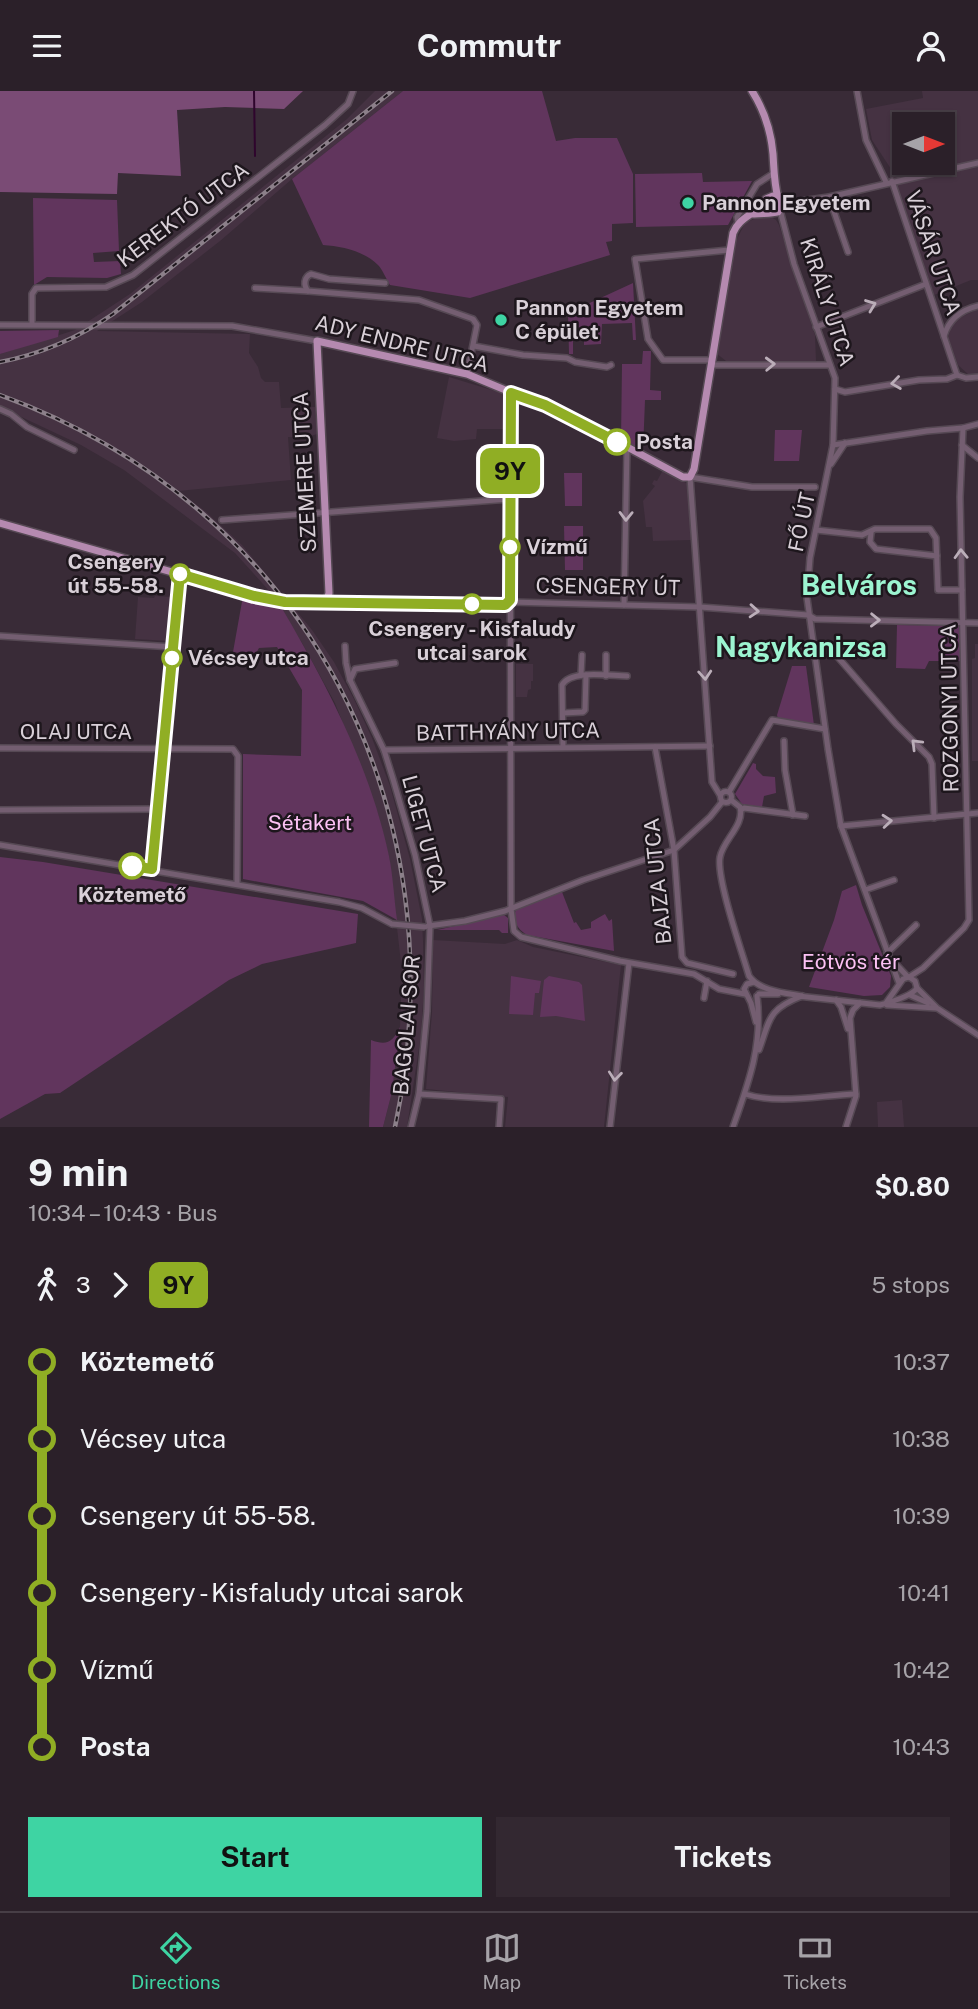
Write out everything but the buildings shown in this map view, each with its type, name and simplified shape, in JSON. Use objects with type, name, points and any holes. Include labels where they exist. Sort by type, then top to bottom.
[{"type":"main road","points":[[752,91],[762,108],[769,130],[775,211]]},
{"type":"main road","points":[[773,199],[775,211]]},
{"type":"main road","points":[[691,477],[733,233],[738,223],[773,199]]},
{"type":"main road","points":[[750,215],[775,211]]},
{"type":"main road","name":"ADY ENDRE UTCA","points":[[317,341],[467,374],[566,415],[683,477],[691,477]]},
{"type":"main road","name":"SZEMERE UTCA","points":[[317,341],[328,601]]},
{"type":"main road","name":"CSENGERY ÚT","points":[[0,523],[267,599],[324,604],[328,601]]},
{"type":"street","name":"KEREKTÓ UTCA","points":[[32,324],[32,295],[36,288],[96,288],[116,284],[133,275],[325,125],[348,104],[353,91]]},
{"type":"street","name":"VÁSÁR UTCA","points":[[857,91],[866,141],[889,182],[957,375]]},
{"type":"street","points":[[773,199],[794,202],[829,197],[978,163]]},
{"type":"street","points":[[738,223],[737,217],[751,192],[760,181],[771,174]]},
{"type":"street","points":[[829,197],[848,252]]},
{"type":"street","points":[[775,211],[794,202]]},
{"type":"street","name":"KIRÁLY UTCA","points":[[775,211],[784,227],[830,365],[835,389],[834,435]]},
{"type":"street","points":[[729,250],[635,259],[648,339],[663,360],[830,365]]},
{"type":"street","points":[[308,291],[305,280],[311,274],[329,279],[385,283]]},
{"type":"street","points":[[816,327],[926,284]]},
{"type":"street","points":[[255,288],[419,300],[465,314],[477,322],[467,374]]},
{"type":"street","points":[[944,336],[952,319],[965,310],[978,306]]},
{"type":"street","name":"ADY ENDRE UTCA","points":[[0,325],[233,326],[317,341]]},
{"type":"street","points":[[474,346],[523,355],[567,358],[607,367],[611,365]]},
{"type":"street","points":[[835,389],[845,392],[919,380],[947,379],[957,375],[978,377]]},
{"type":"street","points":[[512,392],[511,909],[514,931],[521,937],[629,963],[690,974],[730,989],[743,989],[751,984],[802,996]]},
{"type":"street","points":[[0,409],[27,427],[74,450]]},
{"type":"street","points":[[833,445],[963,428],[978,423]]},
{"type":"street","name":"ROZGONYI UTCA","points":[[898,985],[923,968],[967,925],[969,917],[962,590],[963,428]]},
{"type":"street","name":"FŐ ÚT","points":[[825,729],[808,615],[807,583],[834,435]]},
{"type":"street","points":[[829,467],[845,443]]},
{"type":"street","points":[[961,444],[978,459]]},
{"type":"street","points":[[624,605],[627,448]]},
{"type":"street","name":"ADY ENDRE UTCA","points":[[691,477],[752,487],[815,487]]},
{"type":"street","points":[[691,477],[712,782],[721,798],[728,803],[731,800]]},
{"type":"street","points":[[222,520],[510,499]]},
{"type":"street","points":[[816,530],[862,535],[875,529],[930,529],[936,534],[938,590],[962,590]]},
{"type":"street","points":[[871,533],[870,542],[876,549],[937,556]]},
{"type":"street","points":[[152,869],[180,574]]},
{"type":"street","name":"CSENGERY ÚT","points":[[328,601],[700,607],[808,615],[815,619],[978,623]]},
{"type":"street","points":[[0,636],[173,647]]},
{"type":"street","points":[[345,646],[350,680],[384,750]]},
{"type":"street","points":[[813,647],[833,654],[929,757],[932,767],[934,818]]},
{"type":"street","points":[[815,660],[833,654]]},
{"type":"street","points":[[562,713],[585,710],[582,655]]},
{"type":"street","points":[[606,655],[606,676]]},
{"type":"street","points":[[350,680],[355,669],[395,663]]},
{"type":"street","points":[[563,747],[564,681],[569,677],[584,675],[627,676]]},
{"type":"street","points":[[755,1063],[758,995],[751,984],[719,862],[741,817],[739,805],[731,800],[729,792],[772,720],[825,729],[841,826],[898,985],[907,995],[935,1006]]},
{"type":"street","points":[[784,741],[785,770],[793,815]]},
{"type":"street","name":"BATTHYÁNY UTCA","points":[[384,750],[710,746]]},
{"type":"street","name":"BAJZA UTCA","points":[[655,747],[674,850],[682,957],[687,963],[733,974]]},
{"type":"street","name":"OLAJ UTCA","points":[[0,748],[229,748],[235,751],[238,756],[237,884]]},
{"type":"street","name":"LIGET UTCA","points":[[384,750],[405,817],[428,926]]},
{"type":"street","points":[[0,845],[348,904],[392,924],[428,926],[465,921],[511,909],[583,880],[674,850],[710,817],[725,791],[729,792]]},
{"type":"street","points":[[741,810],[744,808],[805,816]]},
{"type":"street","points":[[0,810],[157,809]]},
{"type":"street","points":[[841,826],[978,813]]},
{"type":"street","points":[[968,879],[978,878]]},
{"type":"street","points":[[865,890],[894,880]]},
{"type":"street","points":[[888,955],[916,925]]},
{"type":"street","name":"BAGOLAI SOR","points":[[411,1127],[419,1094],[427,1011],[428,926]]},
{"type":"street","points":[[888,955],[935,1006],[978,1035]]},
{"type":"street","points":[[610,1127],[629,963]]},
{"type":"street","name":"ROZGONYI UTCA","points":[[916,986],[923,968]]},
{"type":"street","points":[[710,982],[719,989],[747,995],[772,993],[860,1003],[935,1006]]},
{"type":"street","points":[[704,998],[710,982]]},
{"type":"street","points":[[751,984],[747,995],[758,1036]]},
{"type":"street","points":[[883,1004],[898,985]]},
{"type":"street","points":[[883,1004],[907,995],[916,986]]},
{"type":"street","points":[[733,1127],[774,1012],[785,1002],[802,996]]},
{"type":"street","points":[[836,1000],[850,1035]]},
{"type":"street","points":[[846,1127],[856,1094],[850,1035],[851,1015],[860,1003]]},
{"type":"street","points":[[419,1094],[501,1099],[499,1127]]},
{"type":"street","points":[[745,1094],[767,1098],[818,1098],[856,1094]]},
{"type":"shaded area","points":[[0,91],[303,91],[284,109],[225,107],[177,110],[181,176],[118,173],[117,194],[0,192]]},
{"type":"shaded area","points":[[375,91],[403,91],[292,179],[220,241],[142,302],[97,331],[250,334],[249,353],[265,382],[279,382],[281,408],[315,407],[317,434],[288,437],[291,480],[178,491],[205,511],[242,545],[312,630],[334,662],[354,699],[390,786],[410,859],[422,919],[424,987],[421,1035],[407,1127],[383,1127],[392,1092],[400,1027],[402,972],[389,857],[378,814],[335,703],[302,643],[271,593],[235,553],[124,470],[81,445],[0,407],[0,354],[75,330],[130,294],[347,119]]},
{"type":"shaded area","points":[[922,91],[978,91],[978,280],[971,280],[934,295],[893,175],[956,175],[956,112],[892,112],[892,172],[872,140],[866,109],[923,98]]},
{"type":"shaded area","points":[[766,214],[779,225],[815,335],[816,361],[726,361],[716,353],[734,245],[745,223]]},
{"type":"shaded area","points":[[978,309],[978,374],[968,374],[958,365],[948,337],[953,321]]},
{"type":"shaded area","points":[[449,377],[505,394],[505,429],[477,429],[476,439],[454,441],[437,438]]},
{"type":"shaded area","points":[[663,470],[688,484],[691,540],[653,541],[652,527],[646,527],[643,501],[655,486],[652,484],[654,480],[657,481]]},
{"type":"shaded area","points":[[138,597],[173,597],[169,641],[135,639]]},
{"type":"shaded area","points":[[975,644],[978,644],[978,761],[972,761],[972,659],[975,658]]},
{"type":"shaded area","points":[[516,664],[533,664],[533,681],[527,697],[516,697]]},
{"type":"shaded area","points":[[433,940],[505,944],[517,940],[533,947],[621,965],[604,1127],[505,1127],[508,1097],[426,1089],[432,1012]]},
{"type":"shaded area","points":[[902,1100],[904,1127],[878,1127],[877,1102]]},
{"type":"green space","points":[[403,91],[542,91],[556,141],[617,138],[633,174],[633,223],[612,224],[612,241],[606,242],[610,255],[470,298],[390,285],[380,267],[366,256],[345,248],[323,245],[292,179]]},
{"type":"green space","name":"Pannon Egyetem","points":[[702,173],[703,182],[752,181],[728,225],[636,227],[635,174]]},
{"type":"green space","points":[[33,198],[117,200],[119,251],[93,253],[94,262],[120,261],[121,274],[107,278],[47,277],[34,285]]},
{"type":"green space","points":[[633,283],[636,340],[633,340],[632,323],[602,324],[601,344],[584,345],[584,336],[573,337],[573,354],[569,354],[568,313]]},
{"type":"green space","points":[[59,330],[58,337],[0,354],[0,331]]},
{"type":"green space","points":[[643,351],[651,351],[650,390],[661,391],[661,400],[645,400],[643,451],[621,440],[622,364],[642,364]]},
{"type":"green space","points":[[775,430],[802,430],[799,461],[774,461]]},
{"type":"green space","points":[[564,473],[582,473],[582,506],[565,506]]},
{"type":"green space","points":[[564,526],[583,526],[583,570],[565,570]]},
{"type":"green space","name":"Sétakert","points":[[243,596],[280,605],[345,726],[381,823],[390,864],[397,920],[363,901],[243,879],[243,754],[301,756],[302,690],[277,647],[259,648],[255,655],[233,652]]},
{"type":"green space","points":[[897,625],[962,626],[961,661],[929,661],[925,669],[896,668]]},
{"type":"green space","points":[[792,666],[806,666],[814,725],[778,719]]},
{"type":"green space","points":[[753,763],[763,776],[775,777],[776,793],[764,796],[762,807],[742,804],[735,794]]},
{"type":"green space","name":"Köztemető","points":[[0,857],[358,914],[356,943],[262,964],[229,980],[60,1093],[45,1094],[0,1119]]},
{"type":"green space","name":"Eötvös tér","points":[[856,885],[891,976],[890,987],[882,995],[864,996],[809,987],[842,891]]},
{"type":"green space","points":[[562,892],[574,923],[576,922],[581,930],[591,928],[591,922],[605,914],[609,921],[612,919],[614,951],[527,935],[520,930],[515,920],[516,909]]},
{"type":"green space","points":[[504,915],[508,918],[508,933],[499,930],[437,930]]},
{"type":"green space","points":[[511,976],[541,981],[539,993],[535,993],[533,1015],[509,1014]]},
{"type":"green space","points":[[549,976],[579,982],[582,985],[585,1021],[556,1016],[540,1017],[544,980]]},
{"type":"green space","points":[[400,1027],[392,1092],[383,1127],[369,1127],[371,1040],[381,1043],[389,1041]]},
{"type":"waterway","points":[[254,91],[255,156]]},
{"type":"railway","points":[[0,362],[59,344],[113,314],[392,91]]},
{"type":"railway","points":[[0,395],[108,446],[201,512],[278,593],[338,685],[381,786],[405,895],[410,1009],[395,1127]]},
{"type":"bus line","name":"9Y","points":[[132,866],[152,869],[180,574],[254,596],[285,602],[505,605],[510,602],[511,393],[545,405],[617,442]]},
{"type":"place","name":"Pannon Egyetem","points":[[688,203]]},
{"type":"place","name":"Pannon Egyetem C épület","points":[[501,320]]},
{"type":"place","name":"Posta","points":[[617,442]]},
{"type":"place","name":"Vízmű","points":[[510,547]]},
{"type":"place","name":"Csengery út 55-58.","points":[[180,574]]},
{"type":"place","name":"Csengery - Kisfaludy utcai sarok","points":[[472,604]]},
{"type":"place","name":"Vécsey utca","points":[[172,658]]},
{"type":"place","name":"Köztemető","points":[[132,866]]},
{"type":"district","name":"Belváros","points":[[859,585]]},
{"type":"district","name":"Nagykanizsa","points":[[801,647]]}]
